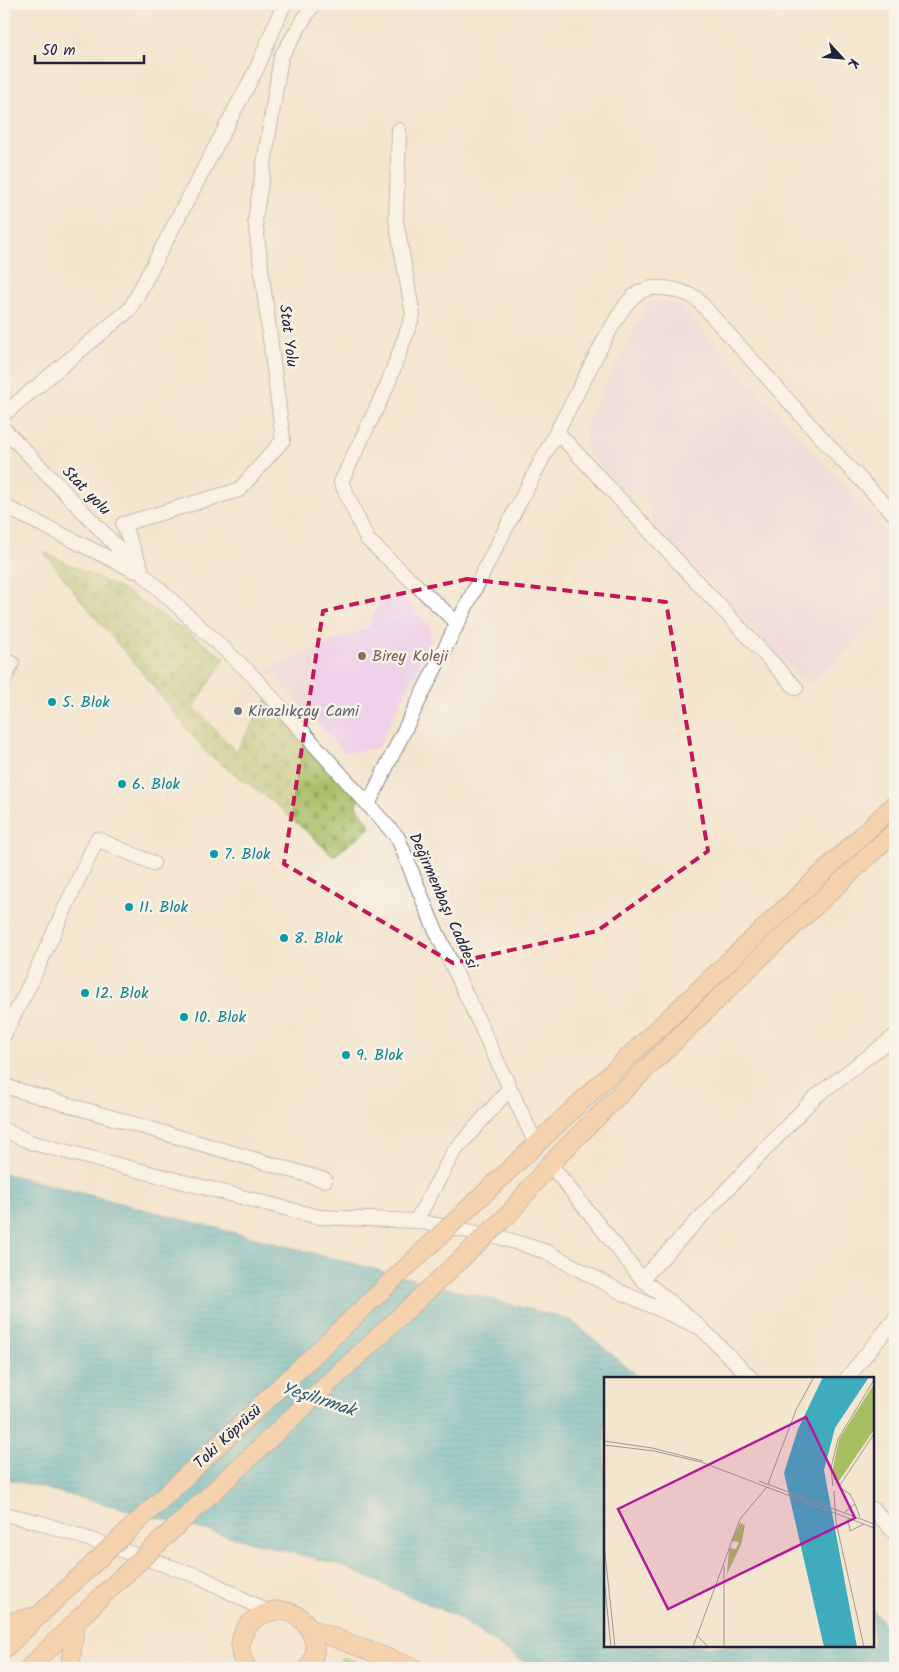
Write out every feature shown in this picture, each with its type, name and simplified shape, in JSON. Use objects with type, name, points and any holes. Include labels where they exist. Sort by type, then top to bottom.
[{"type":"main road","name":"Toki Köprüsü","points":[[4,1649],[489,1189],[537,1146],[895,804]]},
{"type":"main road","points":[[29,1668],[75,1625],[103,1595],[508,1215],[550,1164],[764,953],[895,831]]},
{"type":"main road","points":[[247,1668],[240,1649],[242,1637],[248,1626],[257,1617],[268,1612],[280,1610],[302,1619],[309,1628],[314,1640],[315,1652],[308,1668]]},
{"type":"main road","points":[[4,1624],[40,1615]]},
{"type":"main road","points":[[72,1668],[71,1659],[75,1625]]},
{"type":"main road","points":[[309,1628],[414,1668]]},
{"type":"street","points":[[4,414],[130,309],[257,68],[284,4]]},
{"type":"street","name":"Stat Yolu","points":[[144,575],[123,524],[239,490],[283,440],[255,220],[281,57],[313,4]]},
{"type":"street","points":[[399,130],[396,220],[413,315],[387,386],[341,482],[367,539],[457,623]]},
{"type":"street","points":[[368,805],[457,623],[617,319],[635,295],[649,289],[668,288],[684,292],[696,298],[839,457],[895,515]]},
{"type":"street","name":"Stat yolu","points":[[4,430],[144,575]]},
{"type":"street","points":[[557,432],[796,688]]},
{"type":"street","points":[[4,506],[144,575]]},
{"type":"street","name":"Değirmenbaşı Caddesi","points":[[144,575],[251,674],[398,838],[431,920],[537,1146]]},
{"type":"street","points":[[4,681],[12,663]]},
{"type":"street","points":[[4,1035],[31,982],[97,839],[153,863]]},
{"type":"street","points":[[642,1279],[814,1098],[895,1036]]},
{"type":"street","points":[[4,1086],[325,1180]]},
{"type":"street","points":[[416,1221],[453,1153],[510,1088]]},
{"type":"street","points":[[4,1130],[33,1143],[319,1217],[416,1221],[500,1237],[547,1252],[623,1293],[701,1328]]},
{"type":"street","points":[[550,1164],[642,1279],[701,1328],[750,1377]]},
{"type":"street","points":[[847,1377],[895,1319]]},
{"type":"street","points":[[874,1510],[895,1533]]},
{"type":"street","points":[[4,1514],[38,1522],[201,1577],[268,1612]]},
{"type":"highlighted area","points":[[467,579],[666,602],[708,851],[597,931],[453,963],[284,864],[323,611]]},
{"type":"shaded area","points":[[648,302],[678,303],[895,543],[895,601],[815,681],[801,680],[652,522],[650,508],[638,490],[625,492],[586,451],[586,425]]},
{"type":"shaded area","name":"Birey Koleji","points":[[387,580],[430,627],[431,643],[377,749],[344,752],[267,668],[368,628]]},
{"type":"green space","points":[[44,552],[129,593],[225,658],[194,707],[236,752],[267,699],[360,799],[356,805],[371,827],[334,856],[271,800],[207,754],[145,676],[79,598]]},
{"type":"green space","points":[[343,1657],[378,1668],[336,1668]]},
{"type":"water","name":"Yeşilırmak","points":[[4,1173],[571,1320],[639,1377],[604,1377],[604,1647],[874,1647],[874,1611],[895,1637],[895,1668],[532,1668],[455,1616],[340,1565],[4,1478]]},
{"type":"place","name":"Birey Koleji","points":[[362,656]]},
{"type":"place","name":"5. Blok","points":[[52,702]]},
{"type":"place","name":"Kirazlıkçay Cami","points":[[238,711]]},
{"type":"place","name":"6. Blok","points":[[122,784]]},
{"type":"place","name":"7. Blok","points":[[214,854]]},
{"type":"place","name":"11. Blok","points":[[129,907]]},
{"type":"place","name":"8. Blok","points":[[284,938]]},
{"type":"place","name":"12. Blok","points":[[85,993]]},
{"type":"place","name":"10. Blok","points":[[184,1017]]},
{"type":"place","name":"9. Blok","points":[[346,1055]]}]
